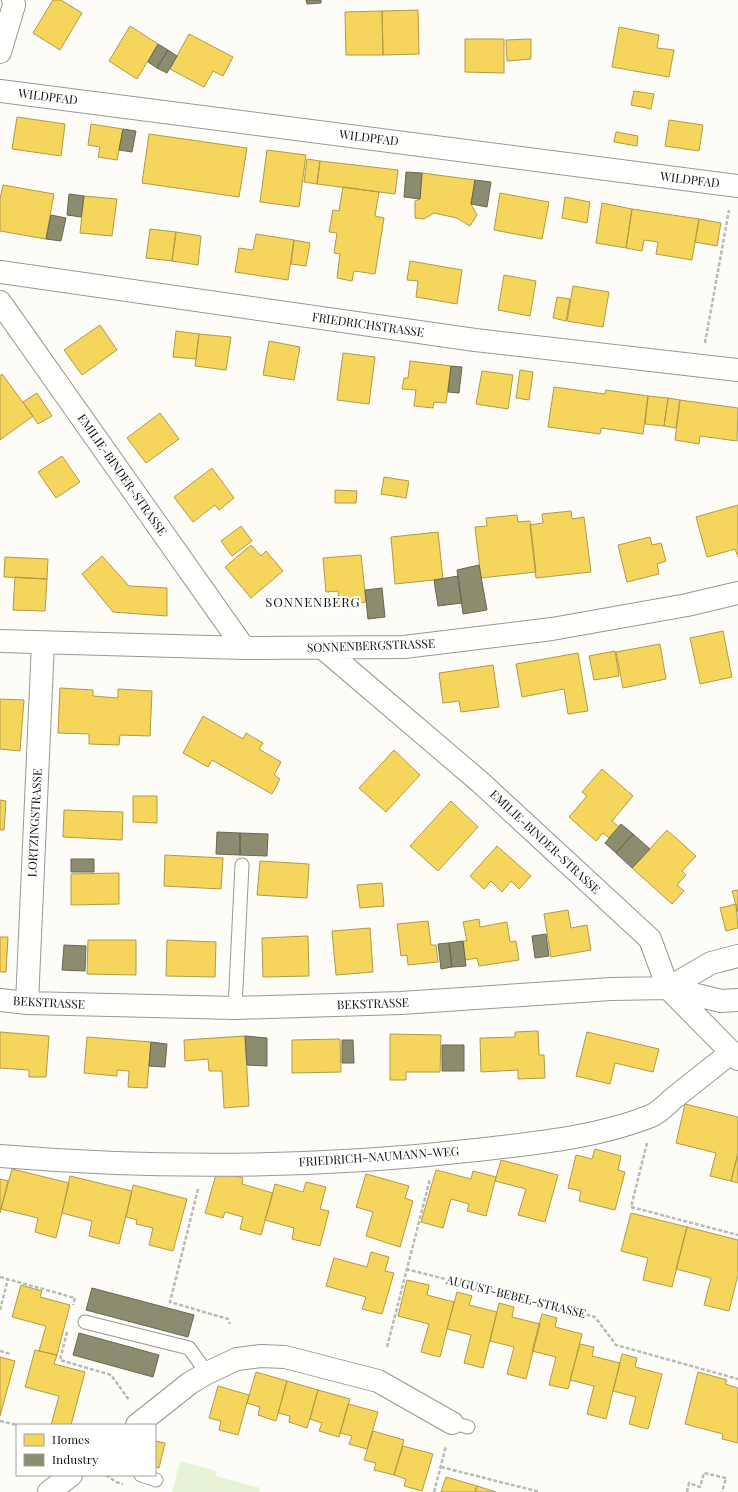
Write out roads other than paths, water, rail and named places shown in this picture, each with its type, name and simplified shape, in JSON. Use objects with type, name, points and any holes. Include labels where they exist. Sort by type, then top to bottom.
[{"type":"street","points":[[0,52],[14,5],[13,0]]},
{"type":"street","name":"WILDPFAD","points":[[0,91],[736,186]]},
{"type":"street","name":"FRIEDRICHSTRASSE","points":[[0,272],[475,340],[701,367],[738,370]]},
{"type":"street","name":"EMILIE-BINDER-STRASSE","points":[[0,302],[244,648]]},
{"type":"street","name":"SONNENBERGSTRASSE","points":[[0,641],[244,648],[404,647],[497,637],[552,629],[688,605],[738,593]]},
{"type":"street","name":"LORTZINGSTRASSE","points":[[27,1003],[43,643]]},
{"type":"street","name":"EMILIE-BINDER-STRASSE","points":[[324,648],[480,782],[650,939],[668,988],[735,1055]]},
{"type":"street","name":"BEKSTRASSE","points":[[0,1000],[27,1003],[235,1008],[401,1003],[611,989],[668,988],[711,963],[738,956]]},
{"type":"street","points":[[668,988],[721,1001],[738,1000]]},
{"type":"street","name":"FRIEDRICH-NAUMANN-WEG","points":[[0,1156],[87,1163],[204,1165],[312,1162],[436,1154],[570,1139],[616,1128],[654,1115],[735,1055]]},
{"type":"street","points":[[138,1424],[190,1383],[207,1373],[237,1359],[261,1356],[285,1357],[378,1380],[460,1425]]},
{"type":"street","points":[[49,1492],[70,1476]]},
{"type":"lane","points":[[235,1008],[242,865]]},
{"type":"lane","points":[[85,1322],[189,1348],[207,1373]]},
{"type":"lane","points":[[144,1476],[156,1480]]},
{"type":"district","name":"SONNENBERG","points":[[313,602]]}]
